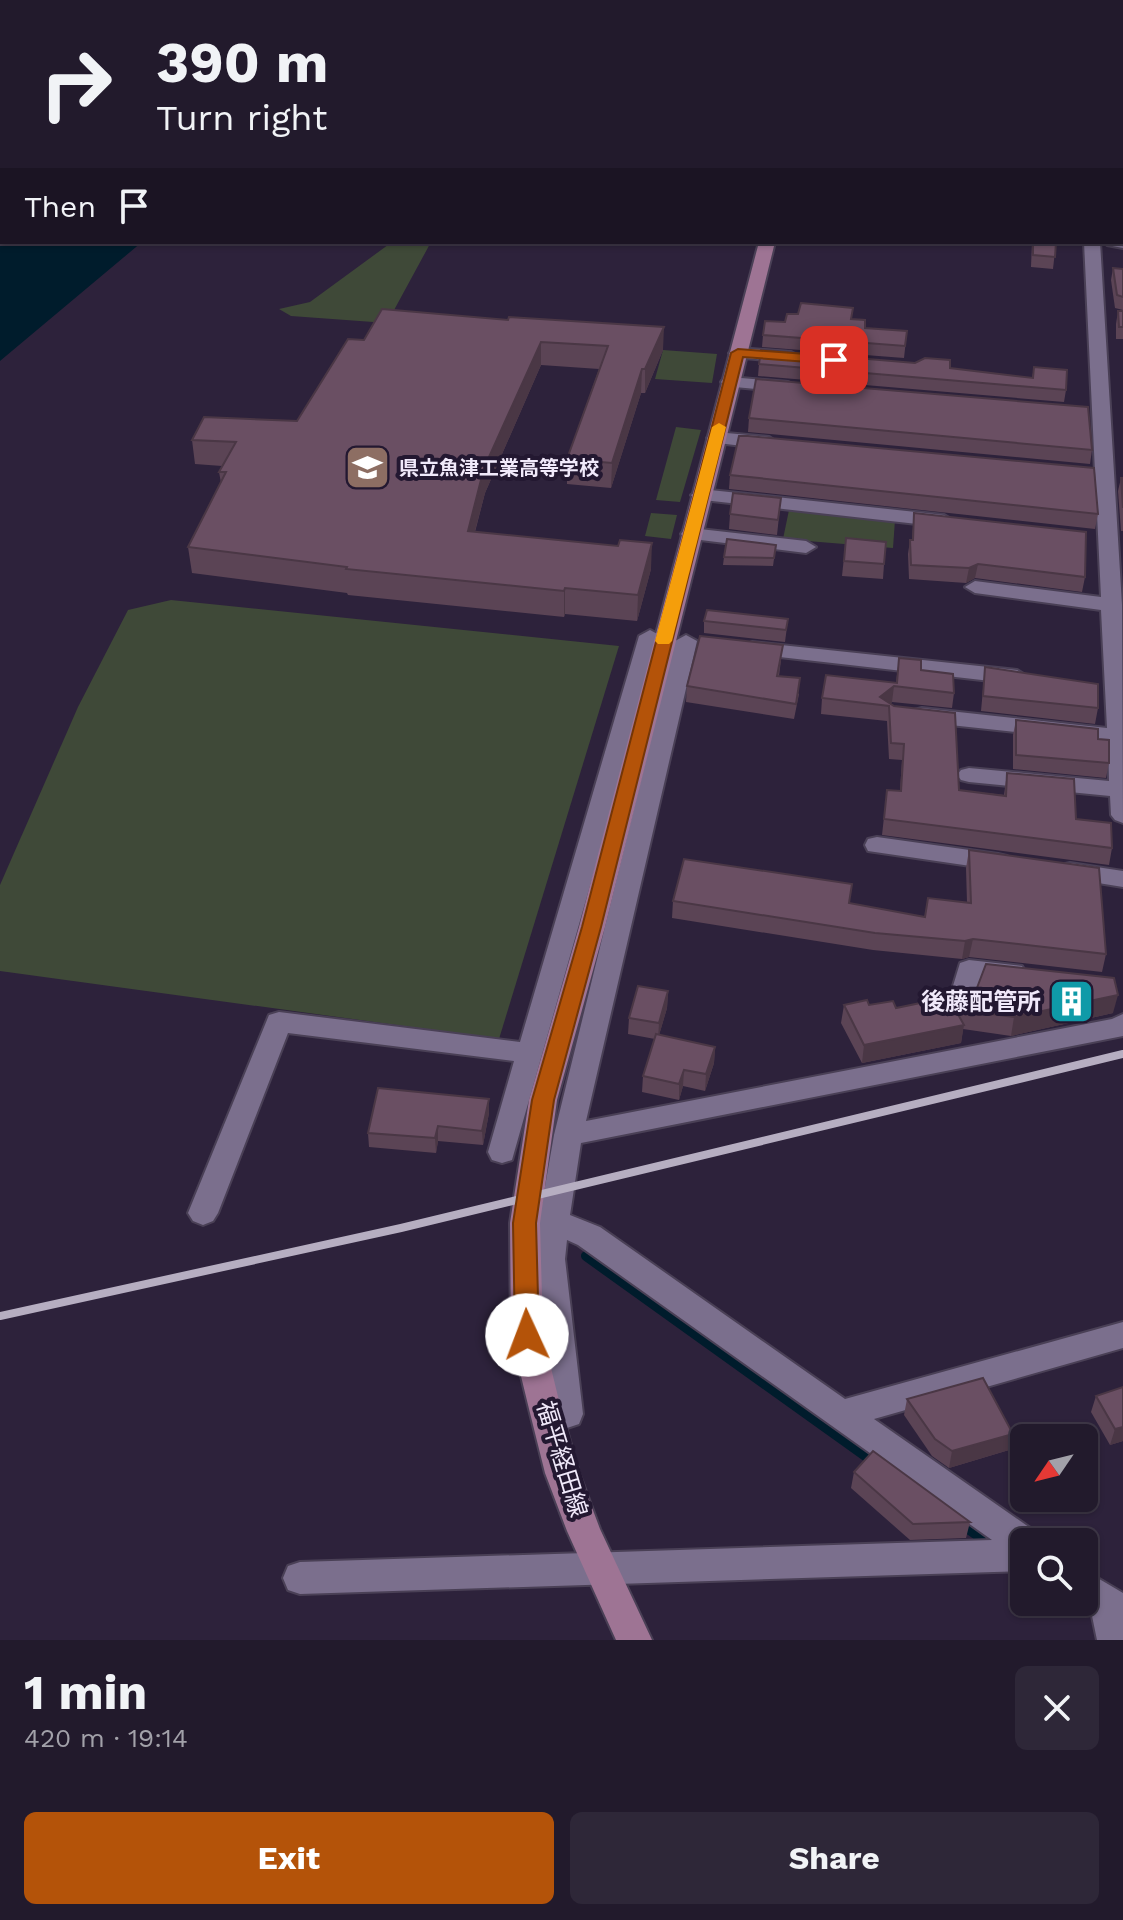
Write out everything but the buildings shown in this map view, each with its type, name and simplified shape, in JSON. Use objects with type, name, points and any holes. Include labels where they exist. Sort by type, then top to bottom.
[{"type":"main road","name":"福平経田線","points":[[634,1640],[562,1473],[527,1335],[525,1223],[543,1100],[676,639],[691,534],[766,244]]},
{"type":"street","points":[[1092,244],[1103,314],[1104,414],[1098,474],[1115,510],[1102,539],[1112,605],[1123,815]]},
{"type":"street","points":[[738,353],[812,358]]},
{"type":"street","points":[[730,382],[807,389]]},
{"type":"street","points":[[716,438],[796,446]]},
{"type":"street","points":[[701,495],[961,523]]},
{"type":"street","points":[[691,534],[806,547]]},
{"type":"street","points":[[975,587],[1112,605]]},
{"type":"street","points":[[502,1152],[531,1053],[676,639]]},
{"type":"street","points":[[567,1414],[550,1259],[554,1221],[568,1135],[676,639]]},
{"type":"street","points":[[732,646],[1039,679]]},
{"type":"street","points":[[907,714],[1119,736]]},
{"type":"street","points":[[969,775],[1122,790]]},
{"type":"street","points":[[877,845],[1016,864]]},
{"type":"street","points":[[1046,868],[1123,879]]},
{"type":"street","points":[[959,1009],[969,969],[1031,975]]},
{"type":"street","points":[[203,1213],[279,1022],[531,1053]]},
{"type":"street","points":[[568,1135],[907,1070],[1121,1027],[1123,1024]]},
{"type":"street","points":[[554,1221],[589,1236],[1010,1533]]},
{"type":"street","points":[[842,1414],[1123,1335]]},
{"type":"street","points":[[300,1578],[1010,1555]]},
{"type":"street","points":[[1104,1601],[1115,1640]]},
{"type":"green space","points":[[389,244],[430,244],[387,323],[291,316],[279,309],[310,302]]},
{"type":"green space","points":[[663,350],[717,354],[712,383],[655,379]]},
{"type":"green space","points":[[676,427],[701,430],[680,502],[656,500]]},
{"type":"green space","points":[[789,510],[895,520],[893,548],[783,539]]},
{"type":"green space","points":[[651,513],[677,515],[671,539],[645,536]]},
{"type":"green space","points":[[171,600],[619,646],[499,1039],[0,971],[0,885],[78,707],[128,610]]},
{"type":"water","points":[[0,244],[140,244],[0,361]]},
{"type":"waterway","points":[[586,1256],[875,1463]]},
{"type":"waterway","points":[[961,1524],[988,1543]]},
{"type":"railway","points":[[0,1316],[401,1228],[1123,1054]]},
{"type":"slow traffic","points":[[663,641],[719,427]]},
{"type":"place","name":"県立魚津工業高等学校","points":[[368,468]]},
{"type":"place","name":"後藤配管所","points":[[1072,1002]]},
{"type":"route","points":[[527,1335],[525,1223],[543,1100],[592,927],[738,353],[834,360]]}]
